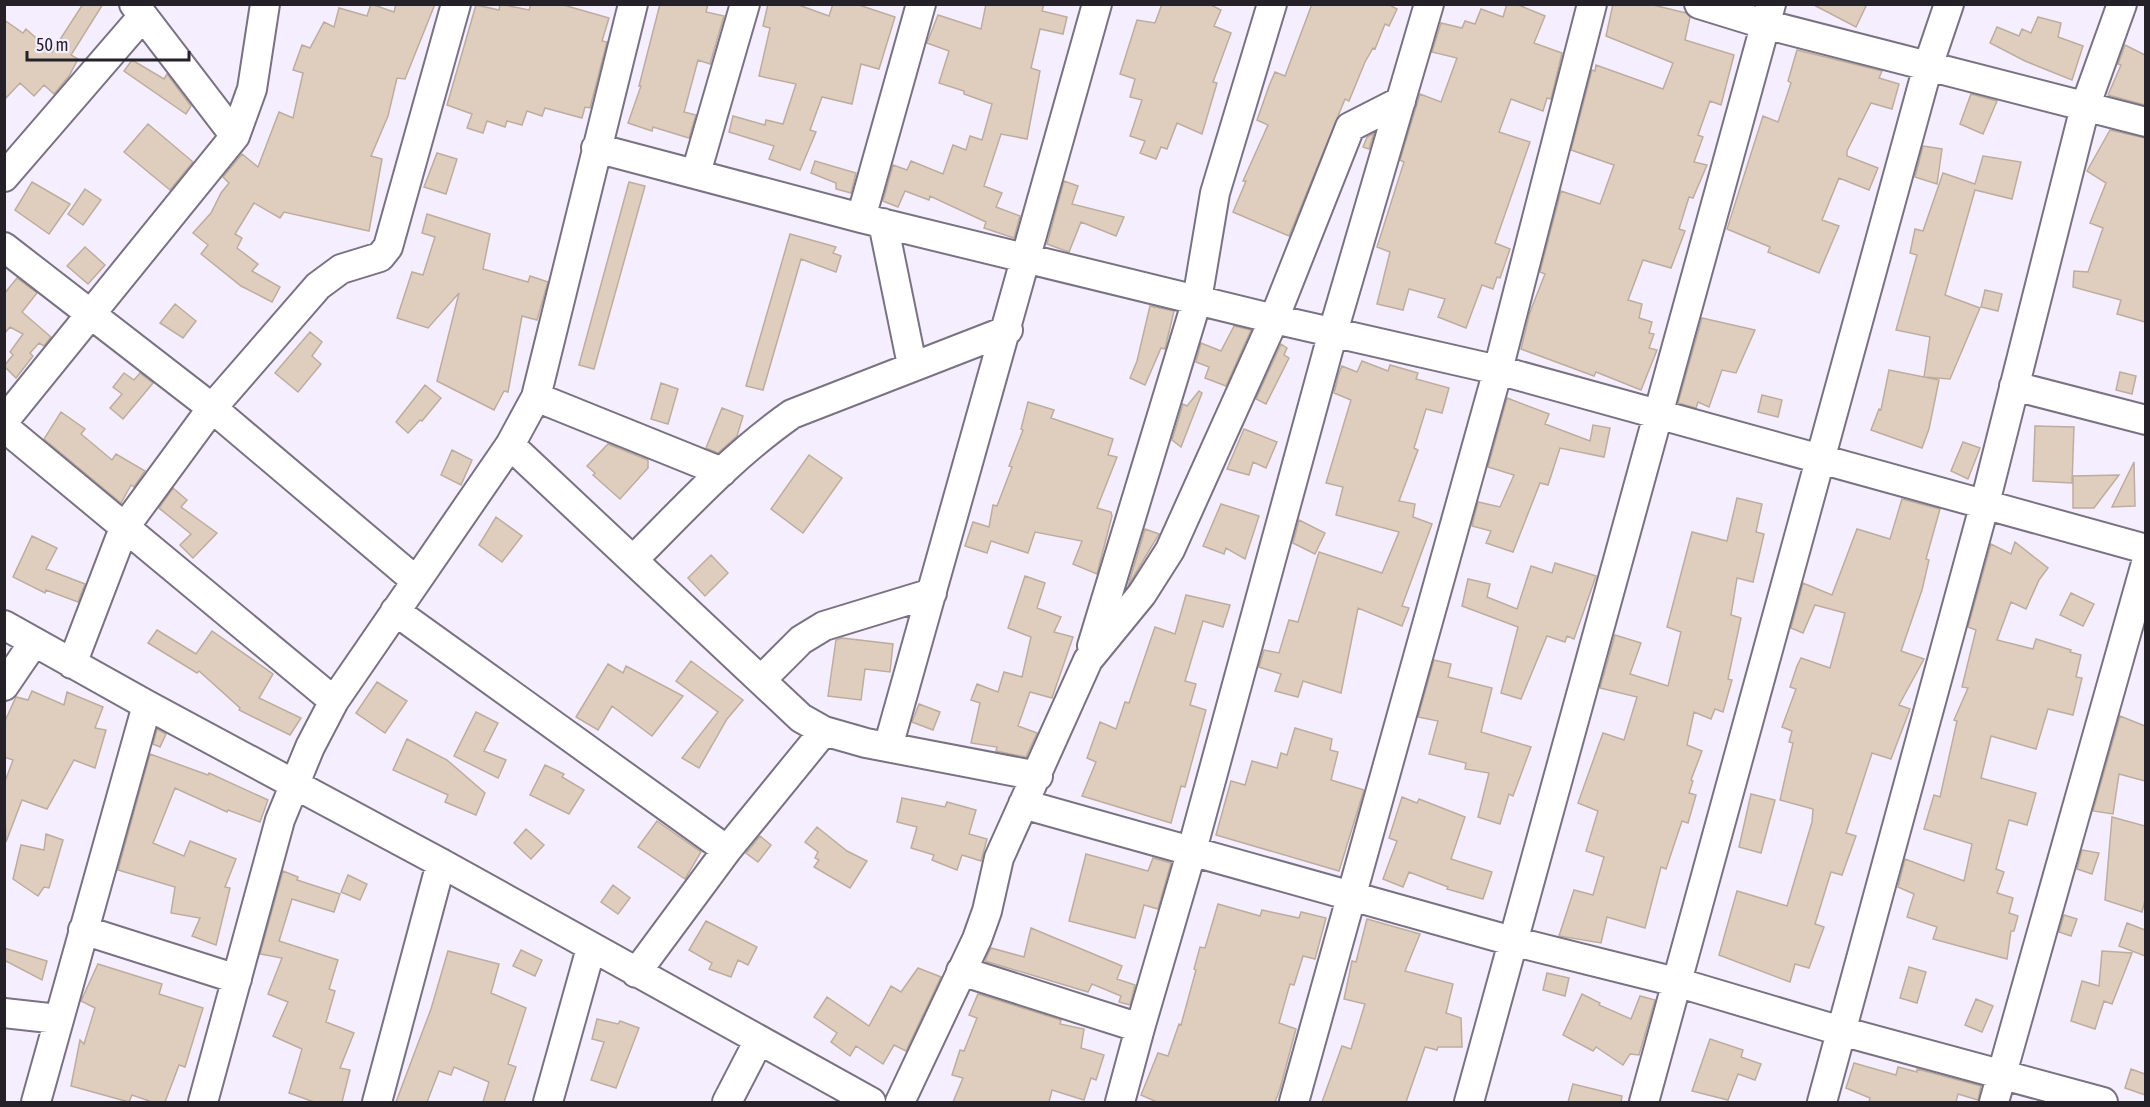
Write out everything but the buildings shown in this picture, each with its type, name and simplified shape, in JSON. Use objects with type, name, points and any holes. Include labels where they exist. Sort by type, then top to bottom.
[{"type":"street","points":[[4,422],[235,136],[252,89],[265,4]]},
{"type":"street","points":[[72,664],[124,528],[212,408],[318,286],[341,269],[380,257],[388,247],[456,4]]},
{"type":"street","points":[[696,173],[745,4]]},
{"type":"street","points":[[912,365],[872,221],[921,4]]},
{"type":"street","points":[[888,747],[1008,330],[1097,4]]},
{"type":"street","points":[[900,1102],[983,925],[993,877],[1088,660],[1197,300],[1215,193],[1272,4]]},
{"type":"street","points":[[1120,1102],[1192,850],[1333,332],[1429,4]]},
{"type":"street","points":[[1294,1102],[1498,370],[1592,4]]},
{"type":"street","points":[[1699,4],[1768,14],[1928,66],[2145,123]]},
{"type":"street","points":[[1644,1102],[1928,66],[1949,4]]},
{"type":"street","points":[[1822,1102],[1985,503],[2085,107],[2122,4]]},
{"type":"street","points":[[203,1102],[280,820],[294,782],[334,701],[415,580],[510,445],[536,397],[596,148],[627,6]]},
{"type":"street","points":[[4,177],[138,10],[235,136]]},
{"type":"street","points":[[1469,1102],[1768,14]]},
{"type":"street","points":[[1088,660],[1142,594],[1170,550],[1274,319],[1350,127],[1401,101]]},
{"type":"street","points":[[596,148],[872,221],[1274,319],[1498,370],[1820,457],[2145,549]]},
{"type":"street","points":[[4,247],[212,408],[415,580]]},
{"type":"street","points":[[633,560],[722,472],[766,432],[792,414],[912,365],[1008,330]]},
{"type":"street","points":[[2014,386],[2145,420]]},
{"type":"street","points":[[536,397],[722,472]]},
{"type":"street","points":[[4,427],[334,701]]},
{"type":"street","points":[[510,445],[801,718],[824,731],[888,747],[1038,776]]},
{"type":"street","points":[[1994,1102],[2145,563]]},
{"type":"street","points":[[761,680],[801,640],[824,626],[932,593]]},
{"type":"street","points":[[395,610],[727,849]]},
{"type":"street","points":[[4,625],[147,705],[294,782],[758,1042],[871,1102]]},
{"type":"street","points":[[4,686],[34,642]]},
{"type":"street","points":[[36,1102],[147,705]]},
{"type":"street","points":[[636,973],[727,849],[824,731]]},
{"type":"street","points":[[1023,804],[1512,940],[1677,982],[1841,1031],[2103,1102]]},
{"type":"street","points":[[377,1102],[441,863]]},
{"type":"street","points":[[83,930],[237,979]]},
{"type":"street","points":[[549,1102],[591,948]]},
{"type":"street","points":[[961,971],[1140,1028]]},
{"type":"street","points":[[4,1013],[58,1019]]},
{"type":"street","points":[[727,1102],[758,1042]]}]
